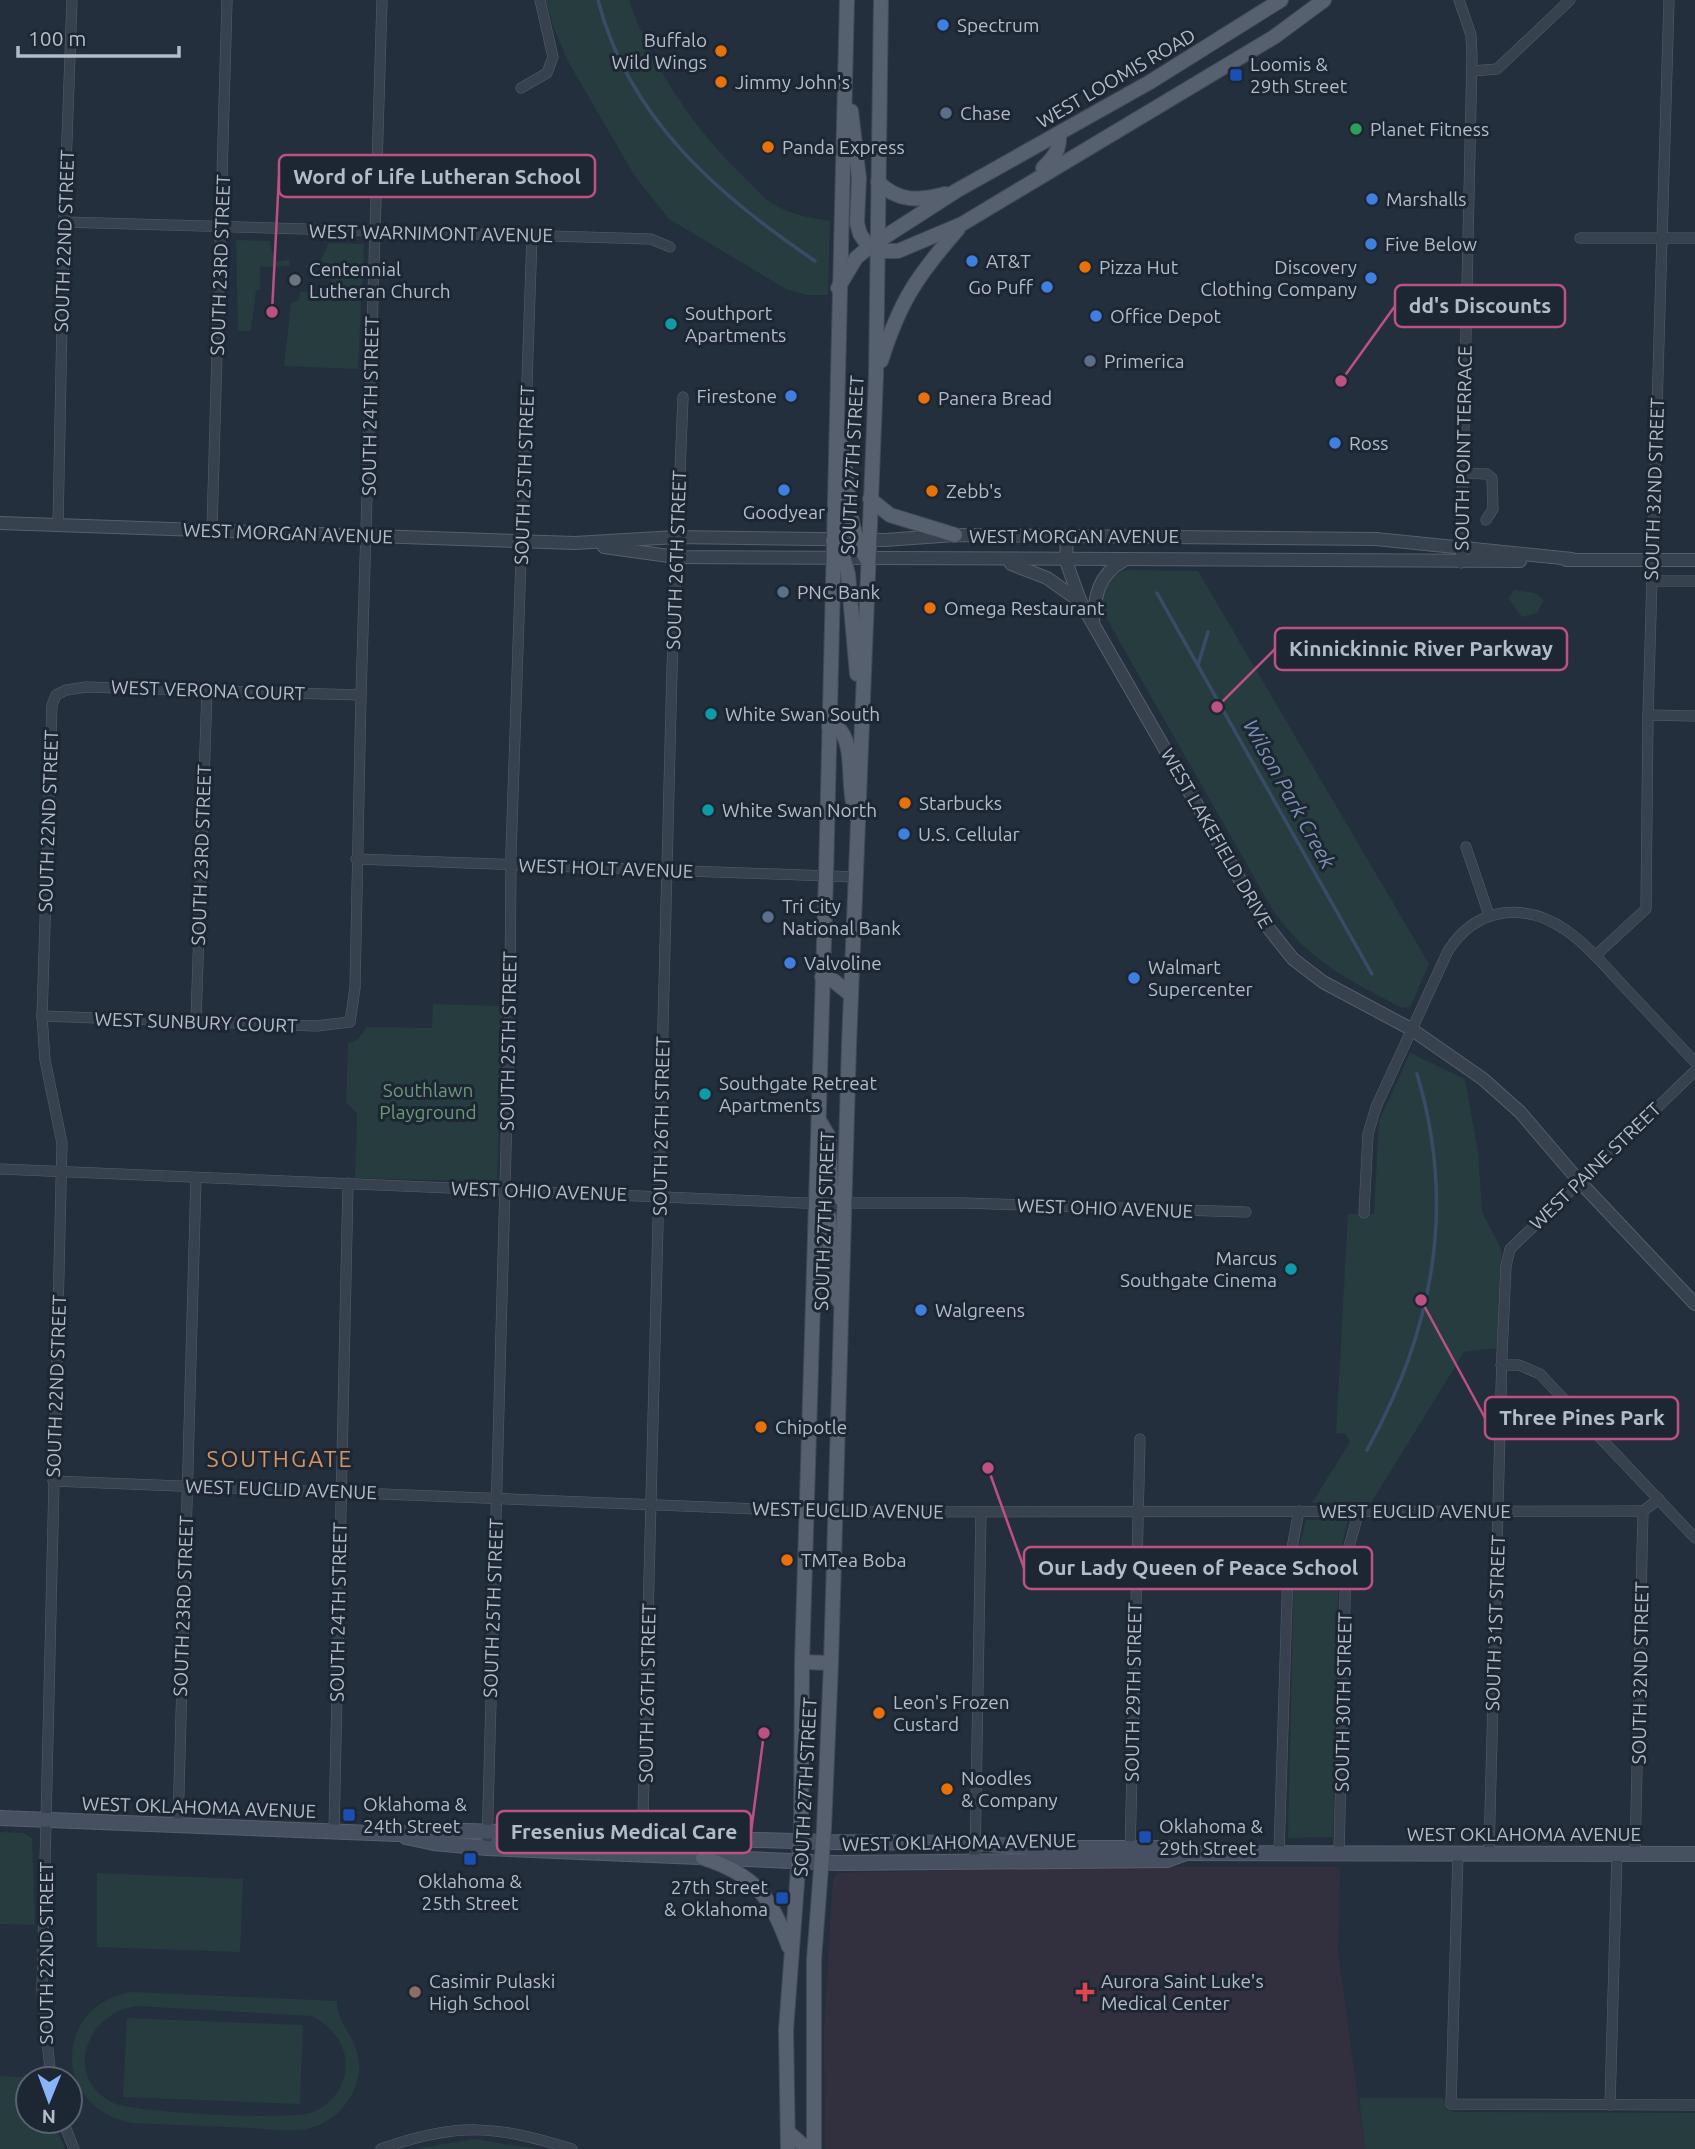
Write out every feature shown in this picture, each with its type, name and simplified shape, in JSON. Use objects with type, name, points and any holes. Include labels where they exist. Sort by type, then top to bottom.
[{"type":"main road","name":"SOUTH 27TH STREET","points":[[832,540],[847,0]]},
{"type":"main road","points":[[872,0],[881,26]]},
{"type":"main road","name":"SOUTH 27TH STREET","points":[[862,540],[870,499],[876,376],[875,247],[881,0]]},
{"type":"main road","name":"WEST LOOMIS ROAD","points":[[838,289],[856,258],[956,191],[1150,82],[1281,0]]},
{"type":"main road","points":[[845,64],[859,178],[857,223],[875,247],[898,251],[962,224],[1274,37],[1324,0]]},
{"type":"main road","points":[[1150,82],[1181,94]]},
{"type":"main road","points":[[1027,183],[1054,157],[1060,145],[1059,135]]},
{"type":"main road","points":[[878,182],[894,196],[908,199],[929,198],[956,191]]},
{"type":"main road","points":[[876,376],[894,319],[912,285],[962,224]]},
{"type":"main road","points":[[835,425],[845,456],[867,560]]},
{"type":"main road","points":[[870,499],[890,514],[955,535]]},
{"type":"main road","points":[[832,540],[838,559],[863,707]]},
{"type":"main road","name":"SOUTH 27TH STREET","points":[[788,2149],[786,2030],[800,1841],[802,1662],[829,727],[838,559]]},
{"type":"main road","name":"SOUTH 27TH STREET","points":[[814,2149],[813,2013],[831,1663],[867,560]]},
{"type":"main road","points":[[829,727],[838,728],[848,741],[848,780],[858,824]]},
{"type":"main road","points":[[822,977],[834,981],[851,995]]},
{"type":"main road","points":[[819,1120],[830,1137],[831,1188],[844,1202]]},
{"type":"main road","points":[[817,1203],[829,1217],[831,1280],[841,1305]]},
{"type":"main road","points":[[802,1662],[831,1663]]},
{"type":"main road","name":"WEST OKLAHOMA AVENUE","points":[[0,1818],[396,1834],[434,1830],[643,1834],[823,1842],[975,1843],[1130,1854]]},
{"type":"main road","name":"WEST OKLAHOMA AVENUE","points":[[396,1834],[434,1843],[487,1848],[821,1863],[975,1862],[1130,1854],[1167,1848],[1186,1853],[1695,1854]]},
{"type":"main road","points":[[917,1843],[917,1863]]},
{"type":"main road","points":[[703,1858],[727,1866],[758,1887],[774,1907],[791,1950]]},
{"type":"main road","points":[[788,2132],[807,2149]]},
{"type":"street","name":"SOUTH 22ND STREET","points":[[58,525],[72,0]]},
{"type":"street","name":"SOUTH 23RD STREET","points":[[212,530],[227,0]]},
{"type":"street","name":"SOUTH 24TH STREET","points":[[350,1022],[355,988],[356,859],[382,0]]},
{"type":"street","points":[[522,88],[547,73],[553,57],[540,0]]},
{"type":"street","name":"SOUTH POINT TERRACE","points":[[1459,0],[1471,35],[1472,72],[1461,563]]},
{"type":"street","points":[[1472,72],[1497,69],[1570,0]]},
{"type":"street","name":"SOUTH 32ND STREET","points":[[1595,956],[1646,909],[1651,580],[1669,0]]},
{"type":"street","name":"WEST WARNIMONT AVENUE","points":[[64,222],[651,239],[670,247]]},
{"type":"street","name":"SOUTH 25TH STREET","points":[[487,1848],[511,864],[532,235]]},
{"type":"street","points":[[1580,238],[1695,238]]},
{"type":"street","name":"SOUTH 26TH STREET","points":[[642,1856],[676,537],[683,397]]},
{"type":"street","points":[[1462,473],[1487,474],[1492,478],[1493,509],[1486,520]]},
{"type":"street","name":"WEST MORGAN AVENUE","points":[[0,523],[575,542],[676,537],[862,540],[955,535],[1377,538],[1572,559]]},
{"type":"street","name":"WEST LAKEFIELD DRIVE","points":[[1067,536],[1066,561],[1081,603],[1266,925],[1293,959],[1323,982],[1411,1029],[1455,1057],[1511,1104],[1695,1304]]},
{"type":"street","name":"WEST MORGAN AVENUE","points":[[575,542],[676,557],[1461,563],[1572,559],[1695,560]]},
{"type":"street","points":[[997,560],[1047,578],[1081,603]]},
{"type":"street","points":[[1093,623],[1100,583],[1111,569],[1123,561]]},
{"type":"street","points":[[1651,580],[1695,581]]},
{"type":"street","name":"WEST VERONA COURT","points":[[56,695],[66,690],[86,687],[361,695]]},
{"type":"street","name":"SOUTH 23RD STREET","points":[[196,1021],[206,690]]},
{"type":"street","name":"SOUTH 22ND STREET","points":[[49,2065],[42,2002],[62,1143],[45,1060],[42,1016],[50,728],[56,695]]},
{"type":"street","points":[[1648,715],[1695,716]]},
{"type":"street","points":[[1466,847],[1489,915]]},
{"type":"street","name":"WEST HOLT AVENUE","points":[[356,859],[856,877]]},
{"type":"street","points":[[1364,1213],[1368,1134],[1376,1107],[1439,965],[1458,935],[1489,915],[1517,911],[1543,916],[1576,936],[1695,1062]]},
{"type":"street","name":"WEST SUNBURY COURT","points":[[42,1016],[316,1026],[350,1022]]},
{"type":"street","name":"WEST PAINE STREET","points":[[1506,1266],[1510,1249],[1517,1240],[1695,1071]]},
{"type":"street","name":"WEST OHIO AVENUE","points":[[0,1169],[817,1203],[1246,1212]]},
{"type":"street","name":"SOUTH 23RD STREET","points":[[178,1825],[195,1178]]},
{"type":"street","name":"SOUTH 24TH STREET","points":[[334,1832],[348,1183]]},
{"type":"street","name":"SOUTH 31ST STREET","points":[[1489,1853],[1506,1266]]},
{"type":"street","points":[[1502,1365],[1520,1365],[1540,1374],[1695,1538]]},
{"type":"street","name":"SOUTH 29TH STREET","points":[[1130,1854],[1140,1439]]},
{"type":"street","name":"WEST EUCLID AVENUE","points":[[53,1481],[836,1512],[1643,1511]]},
{"type":"street","points":[[1643,1511],[1658,1499]]},
{"type":"street","points":[[1279,1853],[1288,1569],[1299,1511]]},
{"type":"street","name":"SOUTH 30TH STREET","points":[[1339,1853],[1346,1557],[1359,1511]]},
{"type":"street","name":"SOUTH 32ND STREET","points":[[1635,1854],[1643,1511]]},
{"type":"street","points":[[975,1862],[981,1512]]},
{"type":"street","points":[[1458,1853],[1451,2104],[1695,2105]]},
{"type":"street","points":[[1610,2105],[1617,1854]]},
{"type":"street","points":[[381,2149],[425,2133],[457,2128],[520,2133],[572,2149]]},
{"type":"shaded area","name":"Aurora Saint Luke's Medical Center","points":[[1087,1867],[1340,1867],[1338,1953],[1365,2149],[825,2149],[824,2031],[833,1879],[837,1873]]},
{"type":"green space","points":[[546,0],[629,0],[663,74],[692,118],[727,159],[773,204],[800,215],[830,221],[828,295],[807,295],[786,289],[669,219],[634,175],[568,61],[553,26]]},
{"type":"green space","points":[[236,240],[269,241],[275,262],[289,260],[289,266],[260,267],[260,290],[256,290],[251,331],[238,331]]},
{"type":"green space","points":[[329,243],[364,244],[358,369],[284,366],[291,303],[299,300],[300,292],[338,293],[336,288],[332,287],[332,276],[338,273],[336,265],[306,268],[306,265],[319,264]]},
{"type":"green space","points":[[1128,570],[1198,571],[1429,964],[1410,1007],[1402,1008],[1316,957],[1274,912],[1104,614],[1106,586],[1114,576]]},
{"type":"green space","points":[[1514,590],[1535,593],[1544,600],[1537,613],[1522,617],[1508,598]]},
{"type":"green space","name":"Southlawn Playground","points":[[433,1004],[503,1006],[497,1182],[355,1178],[357,1114],[346,1102],[348,1044],[358,1039],[367,1027],[432,1028]]},
{"type":"green space","points":[[1410,1053],[1465,1079],[1478,1152],[1482,1212],[1502,1251],[1497,1348],[1464,1352],[1371,1503],[1312,1503],[1350,1442],[1346,1434],[1336,1433],[1348,1214],[1374,1214],[1379,1121]]},
{"type":"green space","points":[[1306,1520],[1348,1520],[1339,1555],[1333,1837],[1288,1838],[1294,1568]]},
{"type":"green space","points":[[0,1832],[24,1833],[32,1838],[35,1925],[0,1924]]},
{"type":"green space","points":[[97,1873],[243,1879],[240,1952],[97,1947]]},
{"type":"green space","points":[[132,1992],[337,2001],[340,2018],[353,2041],[359,2059],[357,2080],[350,2098],[337,2114],[310,2128],[280,2130],[132,2123],[106,2114],[84,2093],[84,2065],[74,2065],[72,2057],[76,2035],[87,2016],[106,2001]],"holes":[[[136,2006],[312,2016],[339,2041],[346,2067],[336,2094],[313,2112],[299,2115],[245,2116],[124,2106],[111,2102],[96,2090],[88,2077],[85,2062],[87,2046],[94,2032],[105,2020],[119,2011]]]},
{"type":"green space","points":[[127,2018],[303,2025],[300,2104],[123,2097]]},
{"type":"green space","points":[[0,2076],[14,2077],[14,2135],[59,2135],[65,2149],[0,2149]]},
{"type":"green space","points":[[1359,2098],[1443,2098],[1448,2109],[1455,2112],[1695,2113],[1695,2149],[1365,2149]]},
{"type":"green space","points":[[474,2139],[538,2149],[415,2149]]},
{"type":"waterway","name":"Wilson Park Creek","points":[[598,0],[612,42],[631,81],[682,150],[712,181],[745,209],[815,261]]},
{"type":"waterway","name":"Wilson Park Creek","points":[[1157,593],[1372,974]]},
{"type":"waterway","points":[[1198,665],[1208,632]]},
{"type":"waterway","name":"Wilson Park Creek","points":[[1367,1450],[1390,1405],[1408,1360],[1432,1267],[1436,1220],[1435,1172],[1429,1123],[1417,1074]]},
{"type":"place","name":"Spectrum","points":[[943,25]]},
{"type":"place","name":"Buffalo Wild Wings","points":[[721,51]]},
{"type":"place","name":"Loomis & 29th Street","points":[[1236,75]]},
{"type":"place","name":"Jimmy John's","points":[[721,82]]},
{"type":"place","name":"Chase","points":[[946,113]]},
{"type":"place","name":"Planet Fitness","points":[[1356,129]]},
{"type":"place","name":"Panda Express","points":[[768,147]]},
{"type":"place","name":"Marshalls","points":[[1372,199]]},
{"type":"place","name":"Five Below","points":[[1371,244]]},
{"type":"place","name":"AT&T","points":[[972,261]]},
{"type":"place","name":"Pizza Hut","points":[[1085,267]]},
{"type":"place","name":"Discovery Clothing Company","points":[[1371,278]]},
{"type":"place","name":"Centennial Lutheran Church","points":[[295,280]]},
{"type":"place","name":"Go Puff","points":[[1047,287]]},
{"type":"place","name":"Word of Life Lutheran School","points":[[272,312]]},
{"type":"place","name":"Office Depot","points":[[1096,316]]},
{"type":"place","name":"Southport Apartments","points":[[671,324]]},
{"type":"place","name":"Primerica","points":[[1090,361]]},
{"type":"place","name":"dd's Discounts","points":[[1341,381]]},
{"type":"place","name":"Firestone","points":[[791,396]]},
{"type":"place","name":"Panera Bread","points":[[924,398]]},
{"type":"place","name":"Ross","points":[[1335,443]]},
{"type":"place","name":"Goodyear","points":[[784,490]]},
{"type":"place","name":"Zebb's","points":[[932,491]]},
{"type":"place","name":"PNC Bank","points":[[783,592]]},
{"type":"place","name":"Omega Restaurant","points":[[930,608]]},
{"type":"place","name":"Kinnickinnic River Parkway","points":[[1217,707]]},
{"type":"place","name":"White Swan South","points":[[711,714]]},
{"type":"place","name":"Starbucks","points":[[905,803]]},
{"type":"place","name":"White Swan North","points":[[708,810]]},
{"type":"place","name":"U.S. Cellular","points":[[904,834]]},
{"type":"place","name":"Tri City National Bank","points":[[768,917]]},
{"type":"place","name":"Valvoline","points":[[790,963]]},
{"type":"place","name":"Walmart Supercenter","points":[[1134,978]]},
{"type":"place","name":"Southgate Retreat Apartments","points":[[705,1094]]},
{"type":"place","name":"Marcus Southgate Cinema","points":[[1291,1269]]},
{"type":"place","name":"Three Pines Park","points":[[1421,1300]]},
{"type":"place","name":"Walgreens","points":[[921,1310]]},
{"type":"place","name":"Chipotle","points":[[761,1427]]},
{"type":"place","name":"Our Lady Queen of Peace School","points":[[988,1468]]},
{"type":"place","name":"TMTea Boba","points":[[787,1560]]},
{"type":"place","name":"Leon's Frozen Custard","points":[[879,1713]]},
{"type":"place","name":"Fresenius Medical Care","points":[[764,1733]]},
{"type":"place","name":"Noodles & Company","points":[[947,1789]]},
{"type":"place","name":"Oklahoma & 24th Street","points":[[349,1815]]},
{"type":"place","name":"Oklahoma & 29th Street","points":[[1145,1837]]},
{"type":"place","name":"Oklahoma & 25th Street","points":[[470,1859]]},
{"type":"place","name":"27th Street & Oklahoma","points":[[782,1898]]},
{"type":"place","name":"Casimir Pulaski High School","points":[[415,1992]]},
{"type":"place","name":"Aurora Saint Luke's Medical Center","points":[[1085,1992]]},
{"type":"district","name":"SOUTHGATE","points":[[280,1459]]}]
